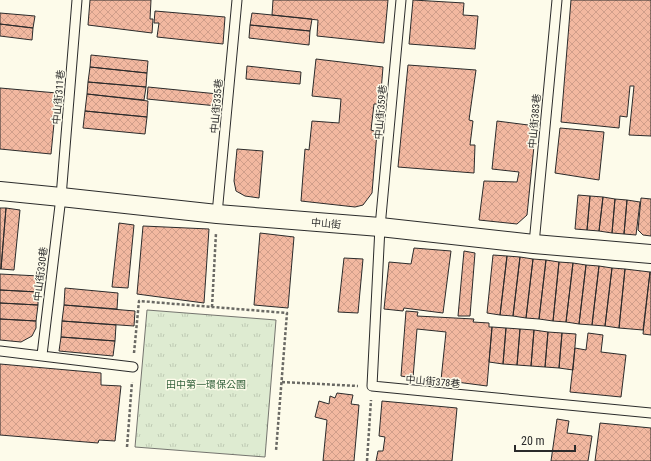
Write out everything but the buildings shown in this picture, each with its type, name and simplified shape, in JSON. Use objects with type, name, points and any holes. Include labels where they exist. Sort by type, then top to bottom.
[{"type":"street","name":"中山街","points":[[0,191],[61,196],[217,214],[380,227],[534,244],[651,254]]},
{"type":"lane","name":"中山街311巷","points":[[61,196],[77,0]]},
{"type":"lane","name":"中山街335巷","points":[[217,214],[237,0]]},
{"type":"lane","name":"中山街359巷","points":[[380,227],[401,0]]},
{"type":"lane","name":"中山街383巷","points":[[534,244],[557,0]]},
{"type":"lane","name":"中山街330巷","points":[[42,355],[61,196]]},
{"type":"lane","points":[[372,386],[380,227]]},
{"type":"lane","points":[[0,350],[133,367]]},
{"type":"lane","name":"中山街378巷","points":[[372,386],[651,413]]},
{"type":"path","points":[[212,307],[217,214]]},
{"type":"path","points":[[127,447],[138,301],[287,313],[276,452]]},
{"type":"path","points":[[281,382],[372,386],[367,461]]},
{"type":"green space","name":"田中第一環保公園","points":[[147,310],[276,320],[265,457],[135,447]]}]
